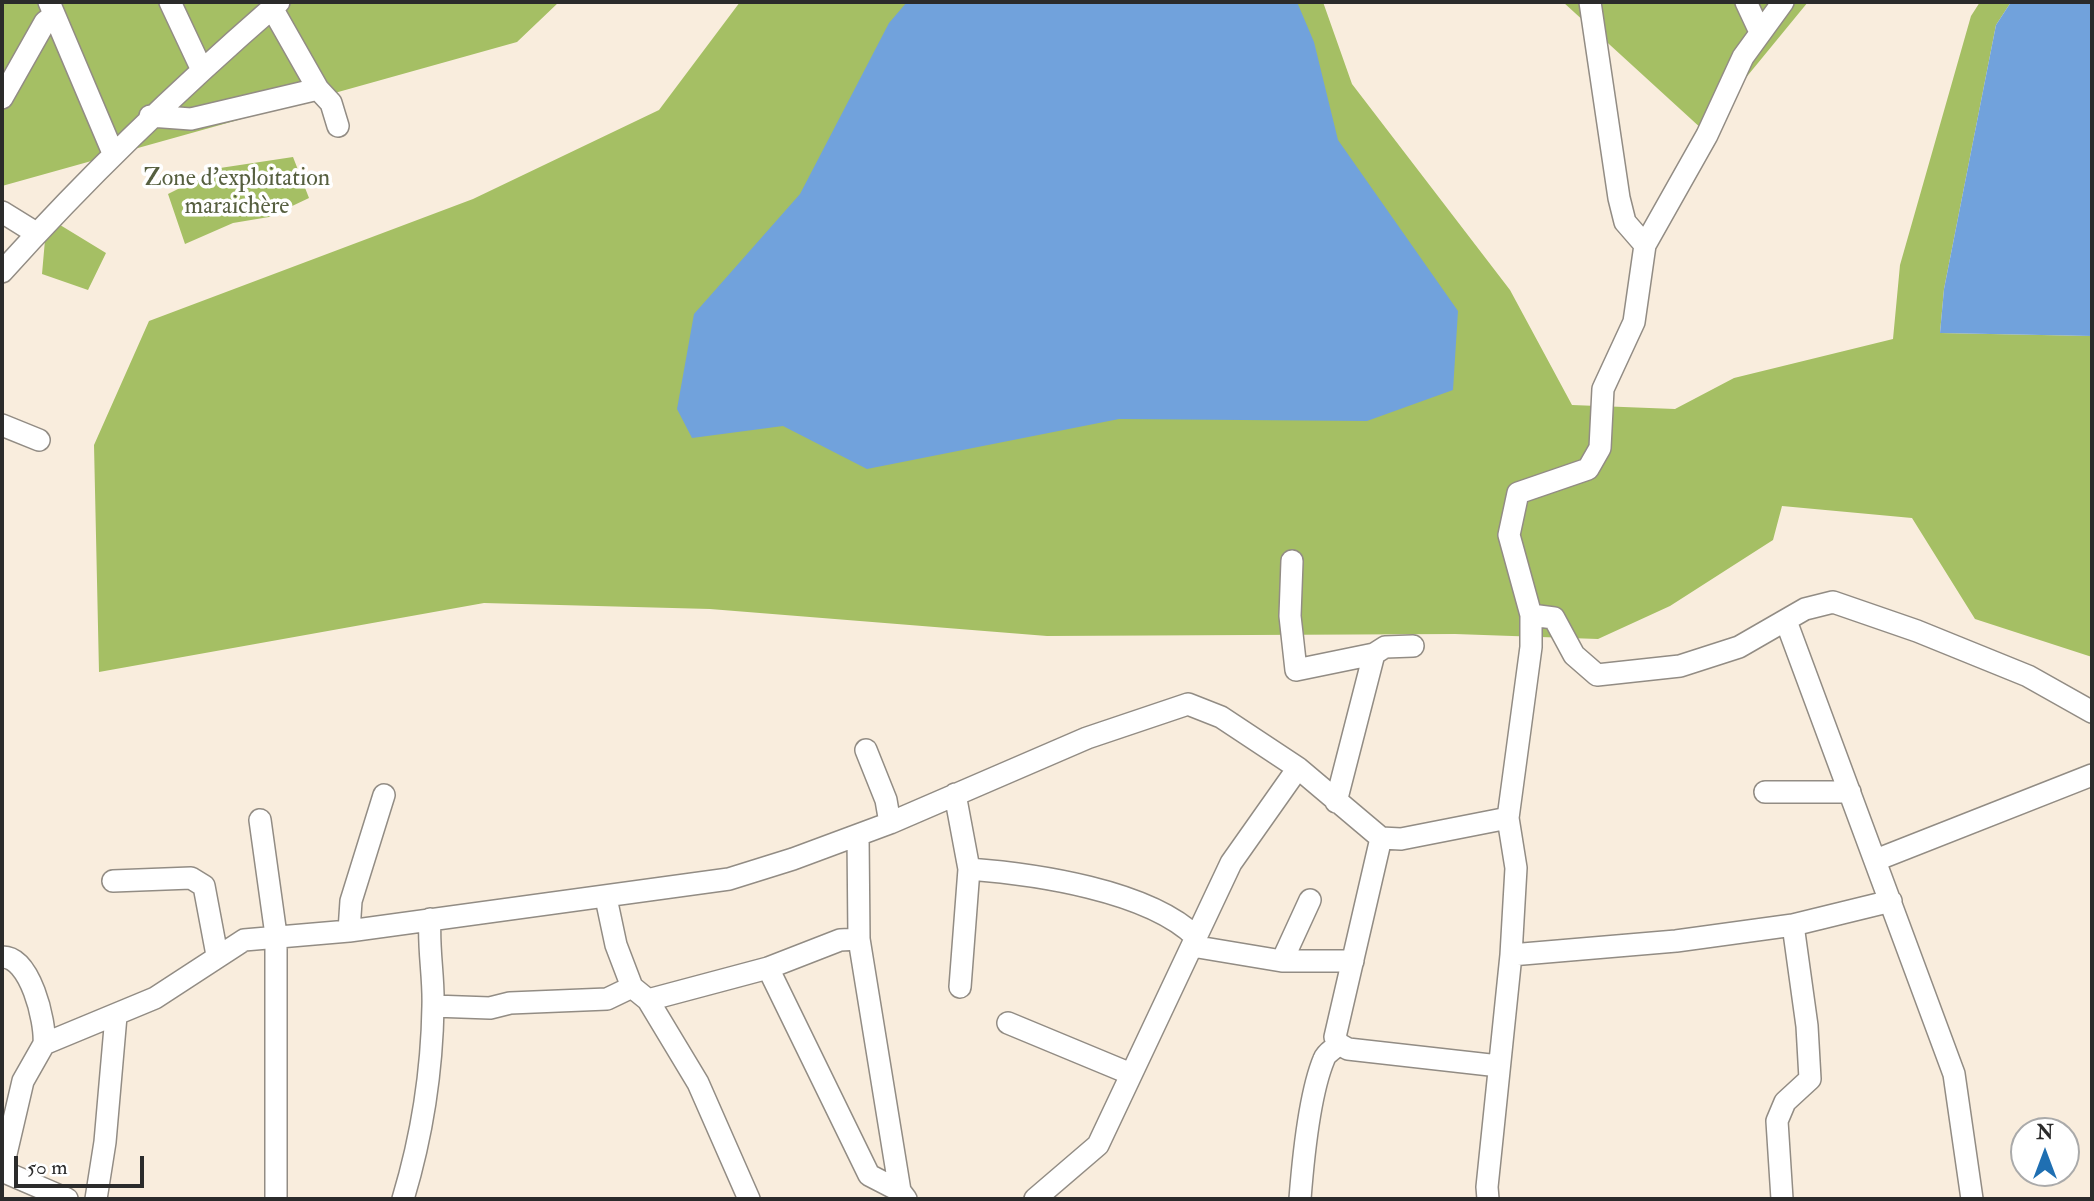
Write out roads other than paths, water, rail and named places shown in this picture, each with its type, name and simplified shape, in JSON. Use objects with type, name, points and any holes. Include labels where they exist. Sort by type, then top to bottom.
[{"type":"street","points":[[170,2],[201,68]]},
{"type":"street","points":[[1590,2],[1619,198],[1625,222],[1646,245]]},
{"type":"street","points":[[1746,2],[1760,32]]},
{"type":"street","points":[[1488,1199],[1487,1186],[1511,955],[1516,868],[1508,818],[1531,647],[1531,615],[1509,535],[1518,493],[1588,469],[1600,449],[1603,389],[1634,322],[1646,245],[1707,135],[1743,57],[1783,2]]},
{"type":"street","points":[[2,272],[36,233],[150,116],[201,68],[276,5],[318,89],[331,103],[338,125]]},
{"type":"street","points":[[2,98],[52,8]]},
{"type":"street","points":[[52,8],[113,153]]},
{"type":"street","points":[[150,116],[191,119],[318,89]]},
{"type":"street","points":[[2,212],[36,233]]},
{"type":"street","points":[[2,425],[39,440]]},
{"type":"street","points":[[1292,561],[1290,616],[1296,670],[1374,654],[1385,647],[1413,646]]},
{"type":"street","points":[[1531,615],[1554,618],[1574,655],[1597,676],[1680,666],[1740,647],[1805,609],[1833,602],[2017,672],[2092,712]]},
{"type":"street","points":[[1786,621],[1954,1074],[1972,1199]]},
{"type":"street","points":[[1335,802],[1374,654]]},
{"type":"street","points":[[67,1199],[2,1171],[23,1081],[50,1036],[116,1016],[155,998],[217,955],[244,940],[276,935],[349,931],[606,898],[729,878],[890,823],[1087,738],[1188,704],[1222,717],[1298,768],[1335,802],[1381,838],[1401,839],[1508,818]]},
{"type":"street","points":[[866,750],[886,800],[890,823]]},
{"type":"street","points":[[1035,1199],[1098,1145],[1231,863],[1298,768]]},
{"type":"street","points":[[1876,860],[2092,775]]},
{"type":"street","points":[[1765,792],[1850,792]]},
{"type":"street","points":[[955,794],[969,869],[960,987]]},
{"type":"street","points":[[349,931],[351,901],[384,795]]},
{"type":"street","points":[[260,820],[276,935],[276,1199]]},
{"type":"street","points":[[858,835],[859,939],[903,1195]]},
{"type":"street","points":[[1381,838],[1335,1037],[1339,1044],[1348,1049],[1499,1066]]},
{"type":"street","points":[[969,869],[1035,875],[1094,890],[1162,912],[1177,920],[1194,941],[1282,961],[1353,961]]},
{"type":"street","points":[[113,881],[191,878],[204,886],[217,955]]},
{"type":"street","points":[[606,898],[616,945],[640,993],[698,1083],[749,1199]]},
{"type":"street","points":[[1282,961],[1310,900]]},
{"type":"street","points":[[1511,955],[1676,941],[1793,925],[1891,901]]},
{"type":"street","points":[[403,1199],[422,1133],[433,1006],[430,919]]},
{"type":"street","points":[[1782,1199],[1777,1121],[1785,1101],[1810,1079],[1807,1026],[1793,925]]},
{"type":"street","points":[[433,1006],[490,1008],[510,1003],[607,999],[768,968],[840,940],[859,939]]},
{"type":"street","points":[[2,957],[9,956],[23,968],[50,1036]]},
{"type":"street","points":[[768,968],[869,1175],[903,1195]]},
{"type":"street","points":[[96,1199],[105,1142],[116,1016]]},
{"type":"street","points":[[1008,1023],[1131,1074]]},
{"type":"street","points":[[1300,1199],[1308,1130],[1325,1056],[1339,1044]]},
{"type":"water","points":[[907,2],[1297,2],[1314,42],[1338,140],[1458,311],[1453,390],[1367,421],[1119,419],[867,469],[783,426],[692,438],[677,409],[694,314],[800,194],[889,23]]},
{"type":"water","points":[[2011,2],[2092,2],[2092,336],[1940,333],[1944,289],[1996,25]]},
{"type":"park label","name":"Zone d'exploitation maraichère","points":[[237,194]]}]
